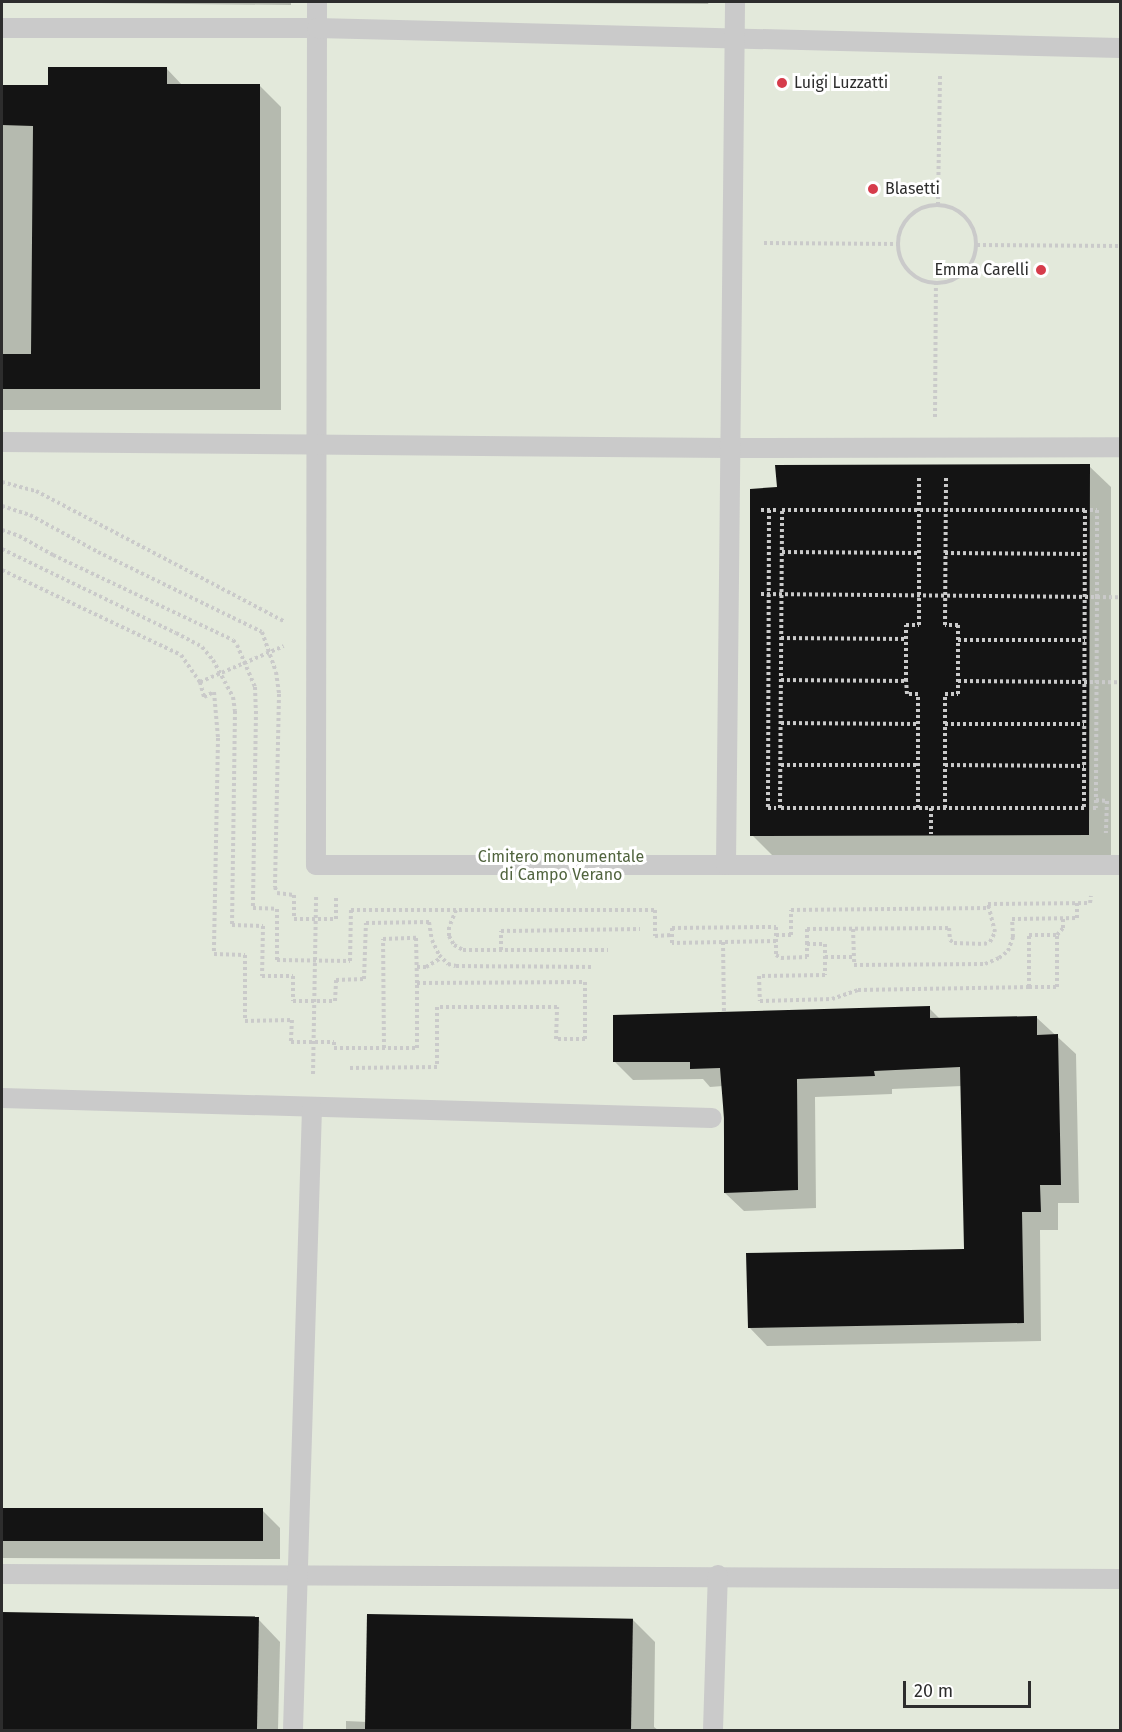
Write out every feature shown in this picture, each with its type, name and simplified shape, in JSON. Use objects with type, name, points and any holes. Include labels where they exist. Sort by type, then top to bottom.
[{"type":"lane","points":[[317,2],[316,865],[1120,865]]},
{"type":"lane","points":[[726,865],[735,2]]},
{"type":"lane","points":[[2,28],[317,28],[1120,48]]},
{"type":"lane","points":[[2,442],[729,448],[1120,447]]},
{"type":"lane","points":[[2,1098],[712,1118]]},
{"type":"lane","points":[[293,1731],[300,1575],[312,1108]]},
{"type":"lane","points":[[2,1574],[718,1575],[1120,1579]]},
{"type":"lane","points":[[713,1731],[718,1575]]},
{"type":"path","points":[[939,205],[940,87]]},
{"type":"path","points":[[939,205],[952,207],[962,214],[970,223],[977,245],[967,270],[958,278],[936,283],[922,281],[912,275],[904,265],[898,244],[901,229],[907,219],[927,206],[939,205]]},
{"type":"path","points":[[774,243],[898,244]]},
{"type":"path","points":[[977,245],[1120,246]]},
{"type":"path","points":[[935,403],[936,283]]},
{"type":"path","points":[[918,808],[918,694],[907,694],[906,626],[919,625],[919,474]]},
{"type":"path","points":[[945,808],[945,694],[958,694],[958,625],[945,625],[946,474]]},
{"type":"path","points":[[2,482],[36,491],[114,534],[258,606],[291,626]]},
{"type":"path","points":[[758,508],[776,510]]},
{"type":"path","points":[[769,510],[768,808],[776,808]]},
{"type":"path","points":[[782,510],[919,510],[1085,510],[1088,597],[1084,682],[1087,766],[1084,808],[780,808],[778,765],[781,723],[778,680],[781,638],[782,510]]},
{"type":"path","points":[[1090,510],[1097,510],[1097,766],[1096,808],[1090,808]]},
{"type":"path","points":[[768,553],[775,552]]},
{"type":"path","points":[[782,552],[919,553]]},
{"type":"path","points":[[945,554],[1097,553]]},
{"type":"path","points":[[728,594],[1120,597]]},
{"type":"path","points":[[768,596],[775,596]]},
{"type":"path","points":[[1088,597],[1097,596]]},
{"type":"path","points":[[769,639],[775,638]]},
{"type":"path","points":[[781,638],[906,639]]},
{"type":"path","points":[[958,640],[1097,640]]},
{"type":"path","points":[[200,682],[272,650]]},
{"type":"path","points":[[768,681],[906,681]]},
{"type":"path","points":[[958,681],[1120,682]]},
{"type":"path","points":[[1090,682],[1097,682]]},
{"type":"path","points":[[768,723],[775,723]]},
{"type":"path","points":[[781,723],[918,724]]},
{"type":"path","points":[[945,723],[1084,724]]},
{"type":"path","points":[[1090,724],[1096,724]]},
{"type":"path","points":[[768,765],[918,765]]},
{"type":"path","points":[[945,765],[1097,766]]},
{"type":"path","points":[[1096,800],[1107,801],[1106,836],[1099,836]]},
{"type":"path","points":[[931,808],[931,830]]},
{"type":"path","points":[[776,941],[672,943],[672,928],[776,927],[776,941],[776,955],[784,958],[807,957],[807,928],[949,928],[950,940],[954,943],[984,944],[990,942],[995,932],[988,904],[1090,903],[1091,897]]},
{"type":"path","points":[[853,929],[854,965],[991,963],[1005,955],[1011,945],[1012,919],[1077,918],[1077,903]]},
{"type":"path","points":[[776,935],[791,935],[790,910],[989,908]]},
{"type":"path","points":[[313,1079],[315,909]]},
{"type":"path","points":[[456,910],[449,927],[454,945],[466,950],[608,950]]},
{"type":"path","points":[[807,944],[825,944],[825,975],[759,976],[760,1001],[832,999],[858,990],[1057,987],[1057,935],[1063,928],[1063,918]]},
{"type":"path","points":[[723,928],[723,936]]},
{"type":"path","points":[[501,950],[501,930],[640,929]]},
{"type":"path","points":[[1029,987],[1029,935],[1057,935]]},
{"type":"path","points":[[384,1048],[383,939],[416,938],[417,983]]},
{"type":"path","points":[[723,942],[724,1013]]},
{"type":"path","points":[[825,957],[853,957]]},
{"type":"path","points":[[417,967],[426,966],[441,958]]},
{"type":"path","points":[[348,1068],[437,1068],[438,1007],[557,1007],[556,1039],[578,1039]]},
{"type":"green space","name":"Cimitero monumentale di Campo Verano","points":[[2,2],[1120,2],[1120,1730],[2,1730]]},
{"type":"building","points":[[48,67],[167,67],[167,84],[260,84],[260,389],[2,389],[2,354],[31,354],[33,126],[2,125],[2,85],[48,85]]},
{"type":"building","points":[[1090,464],[1089,835],[750,836],[750,489],[777,487],[775,465]]},
{"type":"building","points":[[930,1006],[930,1018],[1037,1016],[1037,1035],[1058,1034],[1061,1185],[1040,1185],[1041,1212],[1022,1212],[1024,1323],[748,1328],[746,1253],[964,1249],[960,1067],[874,1071],[875,1076],[797,1079],[798,1190],[724,1193],[724,1118],[720,1068],[690,1069],[690,1062],[613,1062],[613,1015]]},
{"type":"building","points":[[2,1508],[263,1508],[263,1541],[2,1541]]},
{"type":"building","points":[[2,1612],[259,1616],[257,1730],[2,1730]]},
{"type":"building","points":[[367,1614],[633,1619],[631,1730],[365,1730]]},
{"type":"place","name":"Luigi Luzzatti","points":[[782,83]]},
{"type":"place","name":"Blasetti","points":[[873,189]]},
{"type":"place","name":"Emma Carelli","points":[[1041,270]]}]
